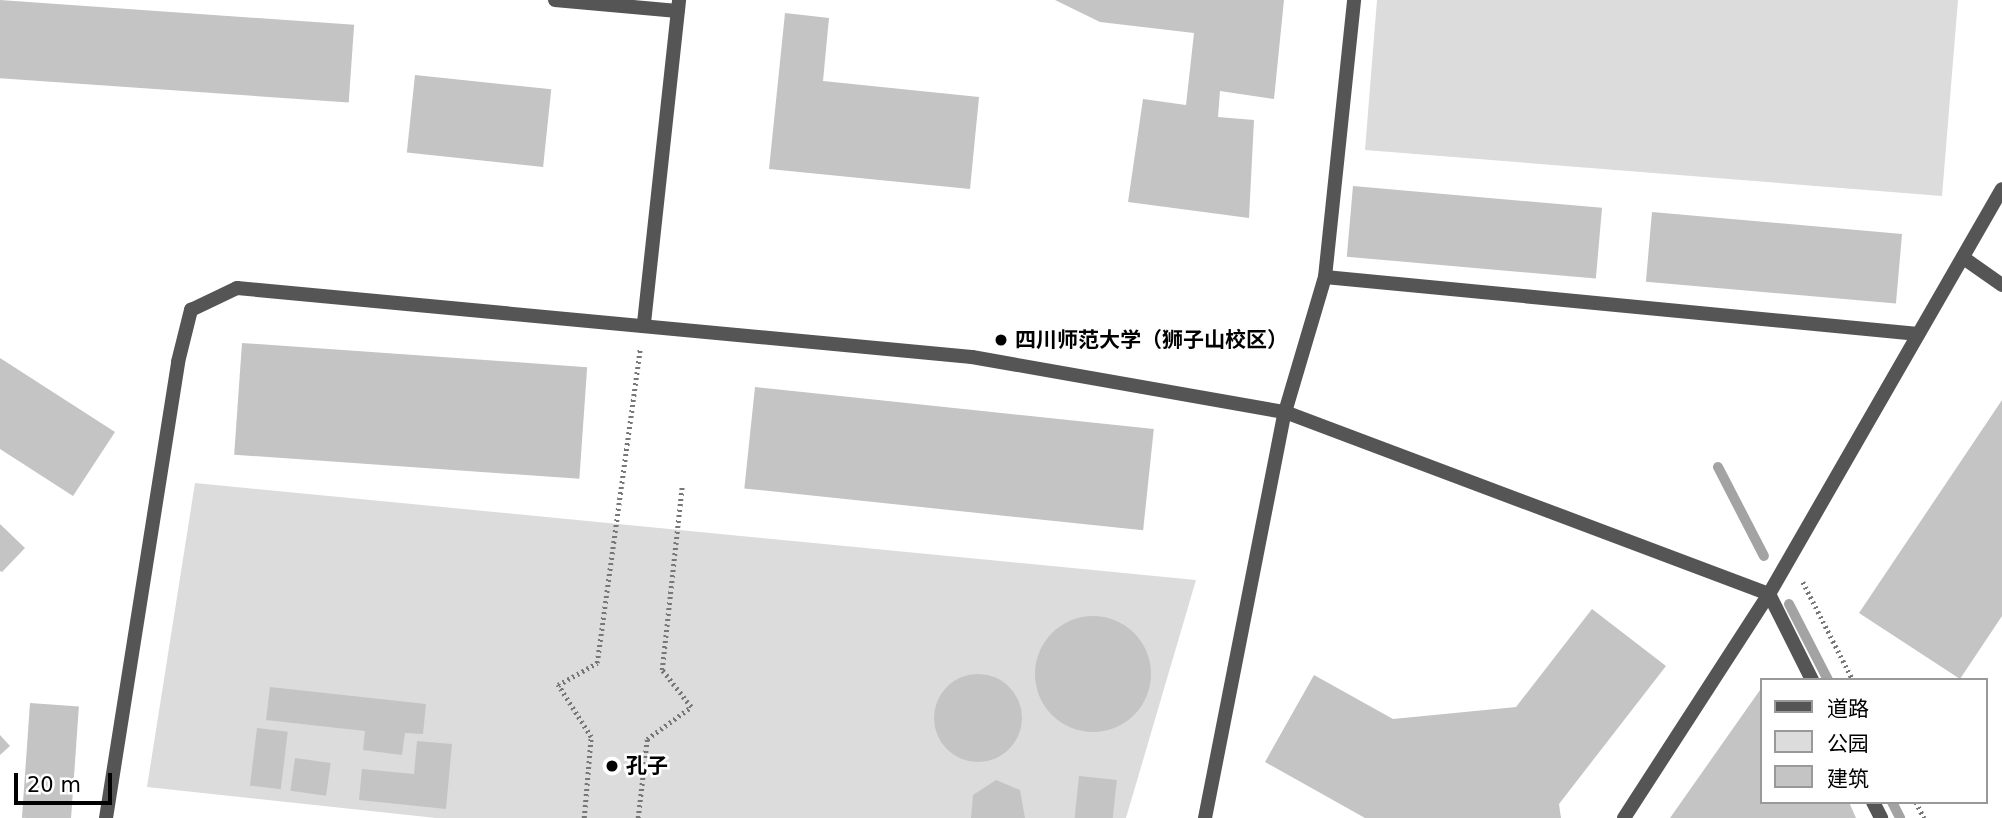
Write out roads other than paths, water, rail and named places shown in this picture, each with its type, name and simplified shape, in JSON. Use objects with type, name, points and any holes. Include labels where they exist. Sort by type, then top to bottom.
[{"type":"street","points":[[555,0],[678,6],[644,323]]},
{"type":"street","points":[[1205,818],[1286,412],[1325,277],[1354,0]]},
{"type":"street","points":[[1623,818],[1769,594],[1918,334],[1965,259],[2002,189]]},
{"type":"street","points":[[1965,259],[2002,285]]},
{"type":"street","points":[[1325,277],[1918,334]]},
{"type":"street","points":[[106,818],[161,449],[191,310],[237,288],[644,323],[972,357],[1286,412],[1769,594],[1811,678]]},
{"type":"waterway","points":[[1718,467],[1764,556]]},
{"type":"waterway","points":[[1789,604],[1827,678]]},
{"type":"waterway","points":[[1893,804],[1900,818]]},
{"type":"place","name":"四川师范大学（狮子山校区）","points":[[1001,340]]},
{"type":"place","name":"孔子","points":[[612,766]]}]
